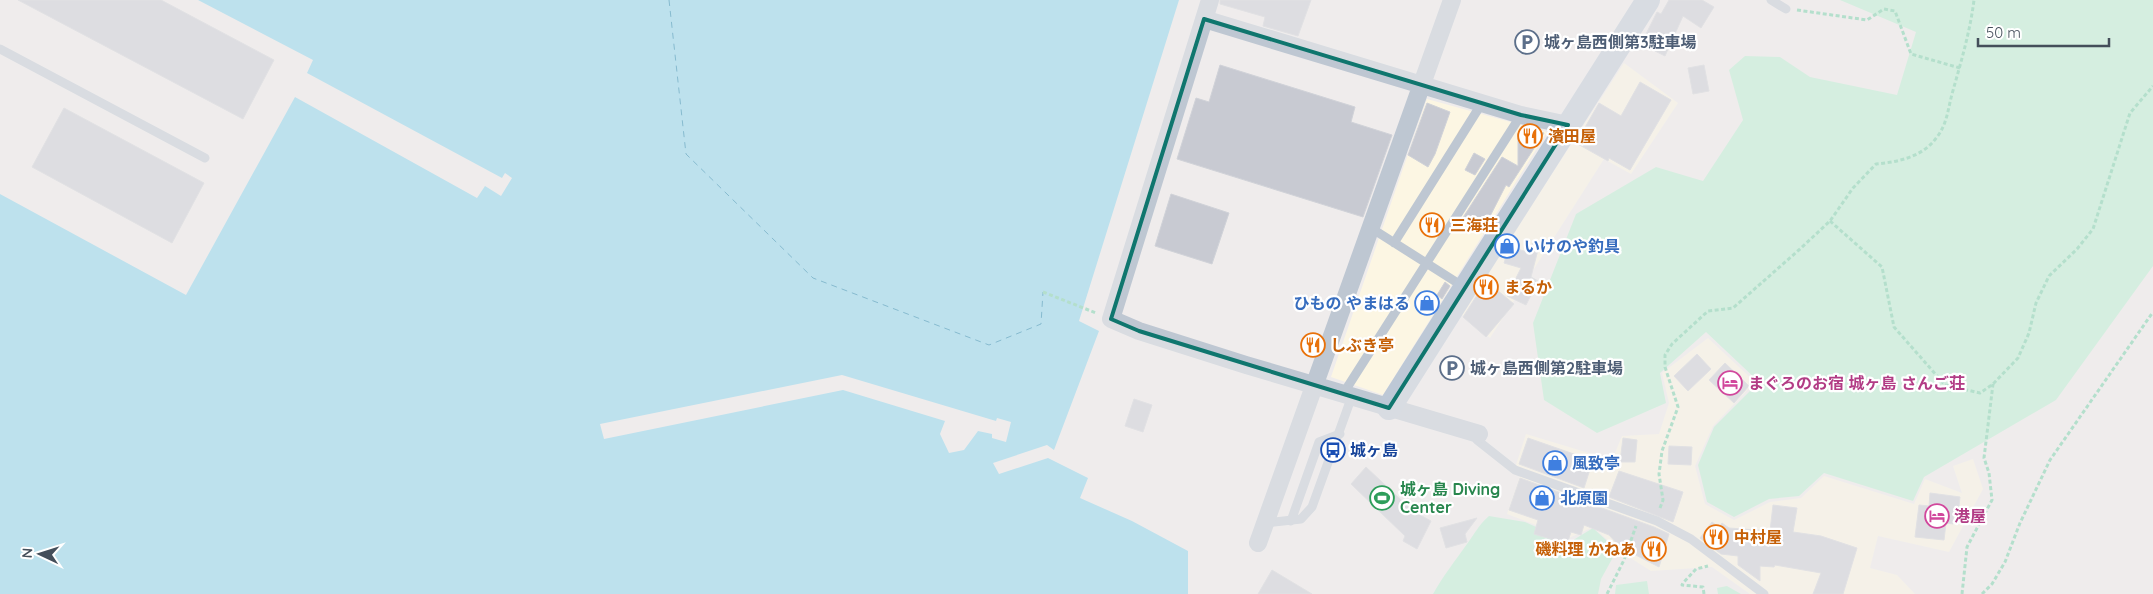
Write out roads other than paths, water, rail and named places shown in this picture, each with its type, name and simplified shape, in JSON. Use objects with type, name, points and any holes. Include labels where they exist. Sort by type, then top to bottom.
[{"type":"street","points":[[1210,0],[1112,319],[1139,331],[1478,434]]},
{"type":"street","points":[[1258,543],[1452,0]]},
{"type":"street","points":[[1389,408],[1464,287],[1648,0]]},
{"type":"street","points":[[1204,19],[1521,115],[1568,125]]},
{"type":"lane","points":[[1771,0],[1786,9]]},
{"type":"lane","points":[[0,49],[205,158]]},
{"type":"lane","points":[[1394,243],[1482,103]]},
{"type":"lane","points":[[1265,523],[1291,521],[1306,515],[1312,507],[1340,434],[1348,395],[1425,262],[1521,115]]},
{"type":"lane","points":[[1371,228],[1464,287]]},
{"type":"lane","points":[[1291,521],[1318,442],[1340,434]]},
{"type":"lane","points":[[1478,434],[1477,440],[1514,470],[1657,521],[1691,538],[1720,563],[1764,594]]},
{"type":"water","points":[[198,0],[1179,0],[1079,321],[1099,331],[1054,450],[1047,445],[993,463],[999,474],[1048,458],[1088,478],[1080,498],[1132,521],[1188,551],[1188,594],[0,594],[0,194],[186,295],[295,97],[477,198],[485,186],[501,196],[512,178],[505,173],[502,178],[307,73],[313,60]]},
{"type":"place","name":"城ヶ島西側第3駐車場","points":[[1527,42]]},
{"type":"place","name":"濱田屋","points":[[1530,136]]},
{"type":"place","name":"三海荘","points":[[1432,225]]},
{"type":"place","name":"いけのや釣具","points":[[1507,246]]},
{"type":"place","name":"まるか","points":[[1486,287]]},
{"type":"place","name":"ひもの やまはる","points":[[1427,303]]},
{"type":"place","name":"しぶき亭","points":[[1313,345]]},
{"type":"place","name":"城ヶ島西側第2駐車場","points":[[1452,368]]},
{"type":"place","name":"まぐろのお宿 城ヶ島 さんご荘","points":[[1730,383]]},
{"type":"place","name":"城ヶ島","points":[[1333,450]]},
{"type":"place","name":"風致亭","points":[[1555,463]]},
{"type":"place","name":"城ヶ島 Diving Center","points":[[1382,498]]},
{"type":"place","name":"北原園","points":[[1542,498]]},
{"type":"place","name":"港屋","points":[[1937,516]]},
{"type":"place","name":"中村屋","points":[[1716,537]]},
{"type":"place","name":"磯料理 かねあ","points":[[1654,549]]}]
